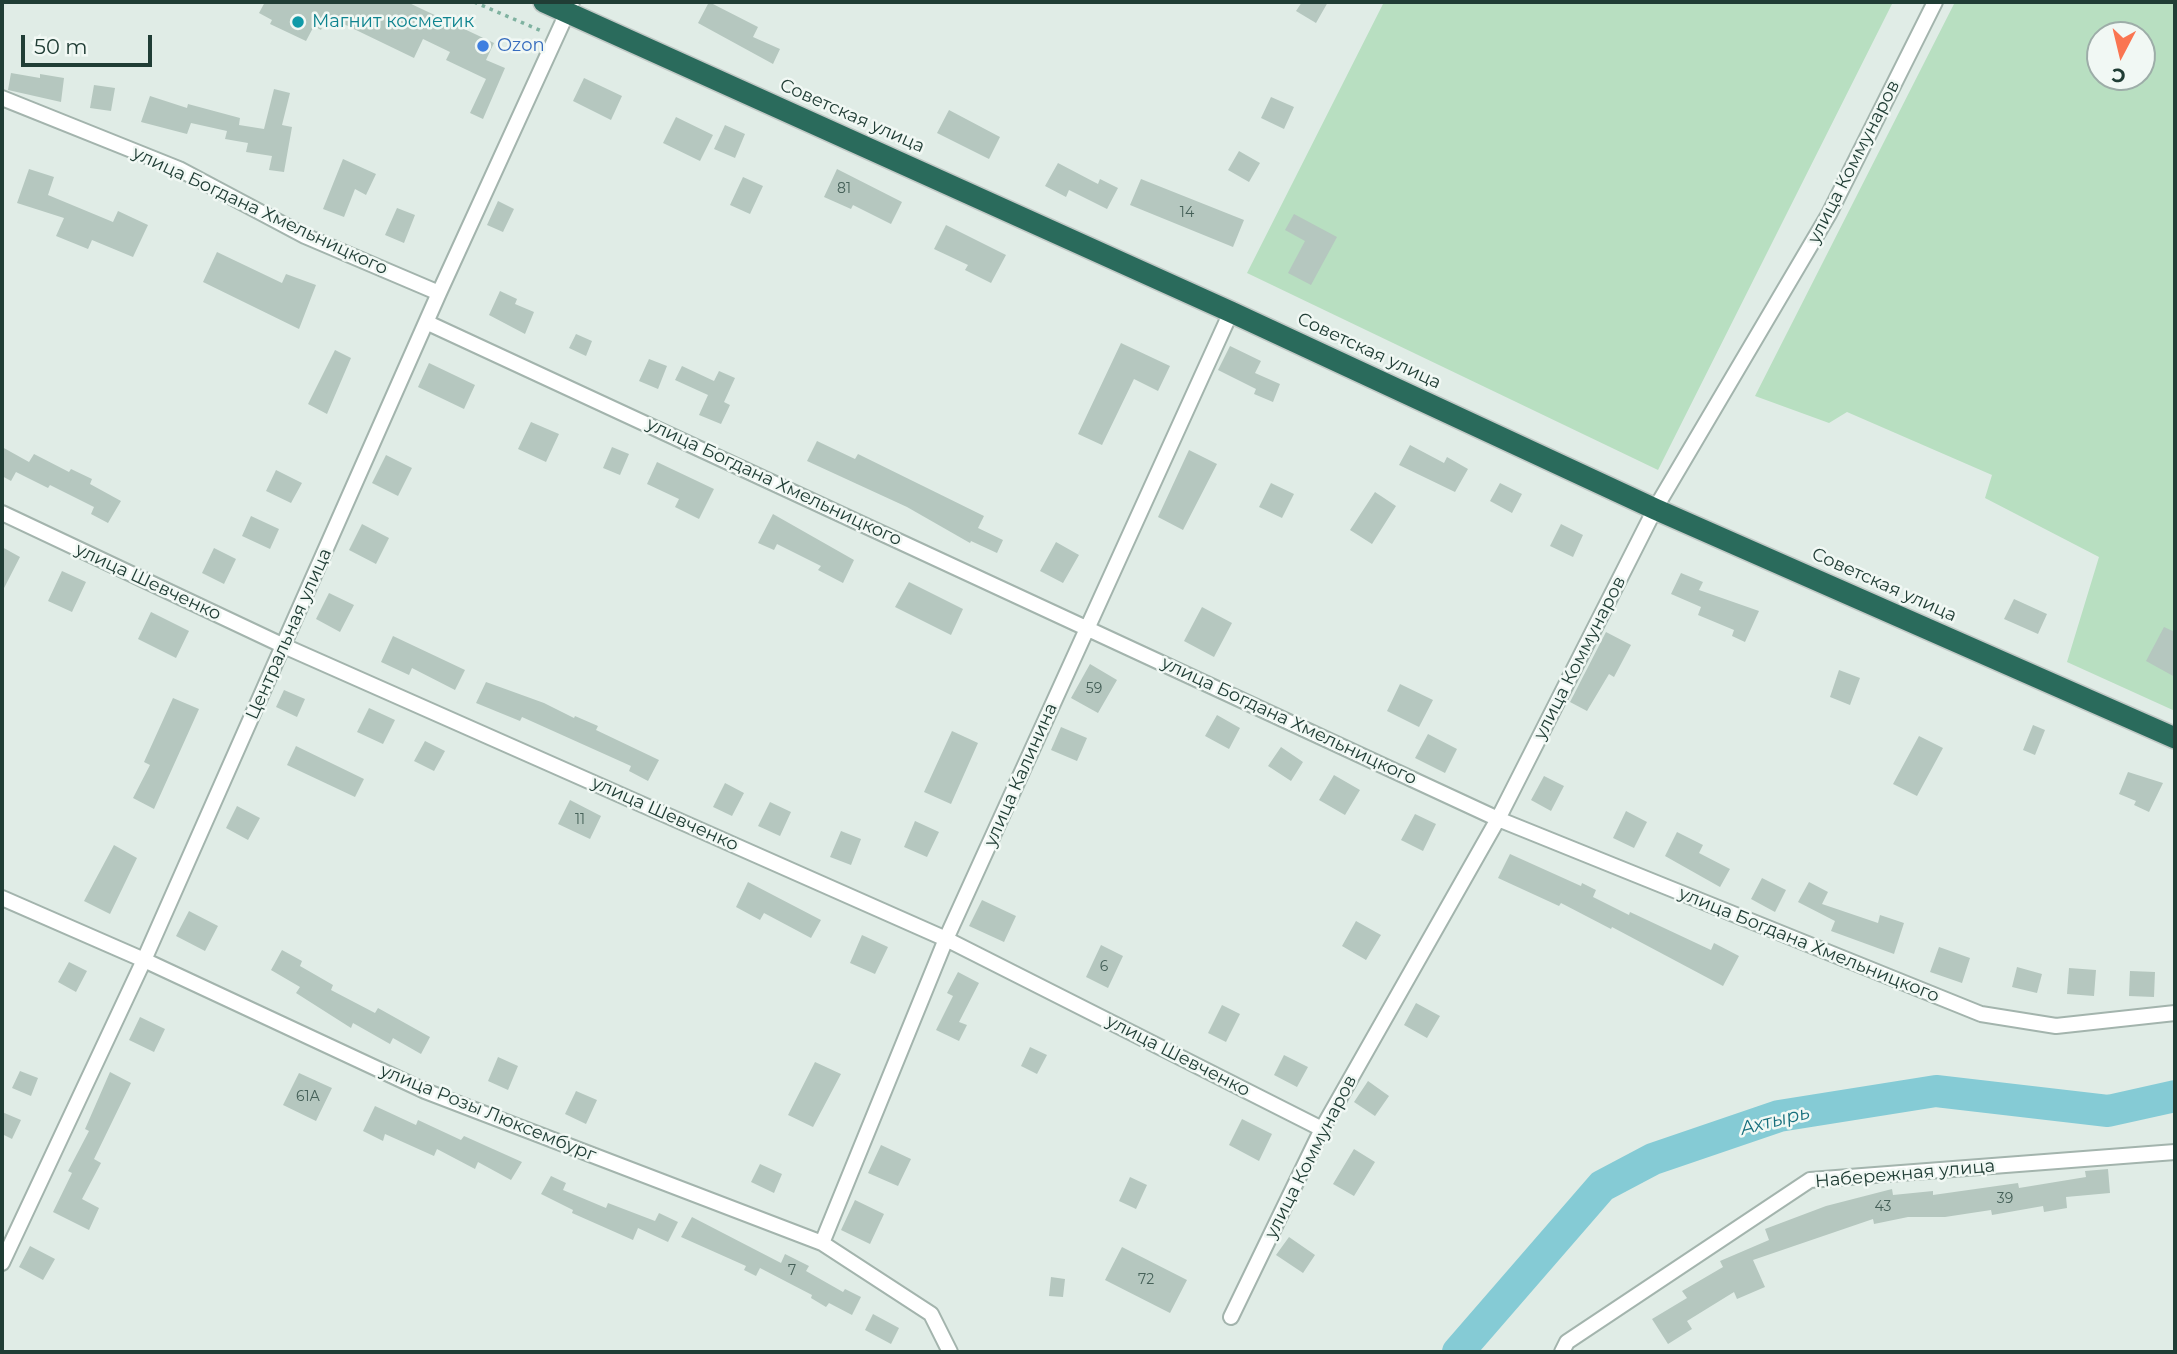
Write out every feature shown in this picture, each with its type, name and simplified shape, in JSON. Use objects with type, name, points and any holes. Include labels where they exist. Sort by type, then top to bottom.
[{"type":"highway","name":"Советская улица","points":[[544,2],[569,7],[1656,509],[2175,738]]},
{"type":"street","name":"улица Коммунаров","points":[[1231,1317],[1322,1129],[1498,819],[1656,509],[1829,214],[1936,2]]},
{"type":"street","name":"Центральная улица","points":[[2,1264],[144,960],[439,293],[569,7]]},
{"type":"street","name":"улица Богдана Хмельницкого","points":[[2,98],[179,169],[304,236],[439,293]]},
{"type":"street","name":"улица Калинина","points":[[822,1243],[946,939],[1231,312]]},
{"type":"street","name":"улица Богдана Хмельницкого","points":[[428,323],[1088,626],[1498,819],[1981,1014],[2056,1026],[2175,1013]]},
{"type":"street","name":"улица Шевченко","points":[[2,513],[284,646],[946,939],[1322,1129]]},
{"type":"street","name":"улица Розы Люксембург","points":[[2,898],[144,960],[425,1091],[822,1243],[931,1314],[950,1352]]},
{"type":"street","name":"Набережная улица","points":[[1562,1352],[1567,1342],[1810,1180],[2175,1152]]},
{"type":"path","points":[[474,2],[556,37]]},
{"type":"green space","points":[[1384,2],[1893,2],[1658,470],[1247,273]]},
{"type":"green space","points":[[1955,2],[2175,2],[2175,711],[2067,662],[2099,557],[1985,498],[1992,475],[1847,412],[1829,423],[1755,396]]},
{"type":"building","points":[[265,2],[407,2],[494,43],[486,60],[505,68],[483,119],[470,113],[486,79],[446,60],[450,52],[423,39],[414,58],[327,16],[321,30],[314,26],[306,41],[270,24],[272,20],[259,13]]},
{"type":"building","points":[[709,2],[758,27],[753,37],[780,49],[773,64],[698,23]]},
{"type":"building","points":[[1302,2],[1328,2],[1316,23],[1296,11]]},
{"type":"building","points":[[11,73],[40,78],[40,74],[64,78],[61,102],[8,90]]},
{"type":"building","points":[[584,78],[622,96],[611,120],[573,101]]},
{"type":"building","points":[[94,85],[115,88],[111,111],[90,108]]},
{"type":"building","points":[[274,89],[290,93],[282,125],[292,127],[284,172],[269,170],[272,156],[246,152],[248,143],[225,139],[227,131],[191,123],[187,134],[141,122],[150,96],[187,108],[188,104],[240,118],[239,125],[264,129]]},
{"type":"building","points":[[1271,97],[1294,107],[1284,129],[1261,118]]},
{"type":"building","points":[[949,110],[1000,137],[989,159],[937,133]]},
{"type":"building","points":[[676,117],[713,135],[700,161],[663,143]]},
{"type":"building","points":[[725,125],[745,134],[735,158],[714,149]]},
{"type":"building","points":[[1239,151],[1260,163],[1249,182],[1228,170]]},
{"type":"building","points":[[343,159],[376,174],[366,195],[355,189],[344,217],[323,209]]},
{"type":"building","points":[[1058,163],[1098,184],[1100,179],[1118,188],[1107,209],[1069,190],[1066,197],[1045,186]]},
{"type":"building","points":[[29,169],[54,177],[48,195],[113,222],[118,211],[148,225],[133,257],[92,240],[88,249],[56,236],[64,218],[17,203]]},
{"type":"building","points":[[837,169],[902,202],[891,224],[853,205],[851,209],[824,197]]},
{"type":"building","points":[[743,177],[763,186],[750,214],[730,205]]},
{"type":"building","points":[[1141,179],[1244,220],[1233,247],[1130,205]]},
{"type":"building","points":[[498,201],[514,209],[503,232],[487,225]]},
{"type":"building","points":[[397,208],[415,215],[404,243],[385,235]]},
{"type":"building","points":[[1294,214],[1337,237],[1311,285],[1288,273],[1305,241],[1285,230]]},
{"type":"building","points":[[946,225],[1006,255],[991,283],[965,270],[968,265],[934,249]]},
{"type":"building","points":[[217,252],[282,283],[286,274],[316,285],[299,329],[203,282]]},
{"type":"building","points":[[500,291],[517,299],[515,304],[534,312],[525,334],[489,315]]},
{"type":"building","points":[[576,334],[592,341],[586,356],[569,348]]},
{"type":"building","points":[[1121,343],[1170,366],[1158,391],[1134,379],[1102,445],[1078,434]]},
{"type":"building","points":[[1230,346],[1261,361],[1255,373],[1280,384],[1273,402],[1254,394],[1256,389],[1218,370]]},
{"type":"building","points":[[335,350],[351,358],[327,414],[308,404]]},
{"type":"building","points":[[649,359],[667,366],[658,389],[639,381]]},
{"type":"building","points":[[429,363],[475,385],[464,409],[418,387]]},
{"type":"building","points":[[682,366],[714,381],[719,371],[735,378],[724,402],[730,405],[721,424],[699,415],[708,395],[675,380]]},
{"type":"building","points":[[531,422],[559,434],[546,462],[518,449]]},
{"type":"building","points":[[817,441],[855,459],[858,454],[984,516],[978,528],[1003,540],[997,553],[971,541],[970,543],[907,507],[807,461]]},
{"type":"building","points":[[1410,445],[1444,463],[1447,457],[1468,469],[1455,492],[1399,465]]},
{"type":"building","points":[[2,447],[29,462],[34,454],[69,472],[71,469],[92,479],[90,484],[121,501],[108,523],[91,514],[94,507],[50,485],[48,488],[16,472],[11,481],[2,476]]},
{"type":"building","points":[[612,447],[629,454],[620,475],[603,468]]},
{"type":"building","points":[[1189,450],[1217,464],[1183,530],[1158,517]]},
{"type":"building","points":[[386,455],[412,468],[398,496],[372,483]]},
{"type":"building","points":[[657,462],[714,489],[699,519],[675,507],[679,499],[647,484]]},
{"type":"building","points":[[276,470],[302,483],[291,503],[266,491]]},
{"type":"building","points":[[1271,483],[1294,494],[1282,518],[1259,507]]},
{"type":"building","points":[[1500,483],[1522,494],[1512,513],[1490,501]]},
{"type":"building","points":[[1375,492],[1396,506],[1372,544],[1350,530]]},
{"type":"building","points":[[773,514],[854,560],[843,583],[818,570],[821,566],[777,544],[774,550],[758,543]]},
{"type":"building","points":[[251,516],[279,529],[270,549],[242,536]]},
{"type":"building","points":[[362,524],[389,538],[376,564],[349,550]]},
{"type":"building","points":[[1561,524],[1583,535],[1573,557],[1550,546]]},
{"type":"building","points":[[1056,542],[1079,555],[1063,583],[1040,571]]},
{"type":"building","points":[[2,547],[20,557],[2,592]]},
{"type":"building","points":[[214,548],[236,559],[224,584],[202,573]]},
{"type":"building","points":[[62,571],[86,582],[72,612],[48,601]]},
{"type":"building","points":[[1681,573],[1703,582],[1699,590],[1759,611],[1745,642],[1732,636],[1734,630],[1698,615],[1701,607],[1671,594]]},
{"type":"building","points":[[909,582],[963,609],[951,635],[895,607]]},
{"type":"building","points":[[329,593],[354,605],[340,632],[316,619]]},
{"type":"building","points":[[2014,599],[2047,614],[2038,634],[2004,619]]},
{"type":"building","points":[[1202,607],[1232,623],[1214,657],[1184,641]]},
{"type":"building","points":[[151,612],[189,631],[176,658],[138,639]]},
{"type":"building","points":[[2164,627],[2175,632],[2175,677],[2146,661]]},
{"type":"building","points":[[1606,632],[1631,645],[1614,677],[1609,674],[1587,711],[1570,702]]},
{"type":"building","points":[[393,636],[465,670],[455,690],[412,668],[409,675],[381,662]]},
{"type":"building","points":[[1090,664],[1117,680],[1098,713],[1071,698]]},
{"type":"building","points":[[1839,670],[1860,678],[1850,705],[1830,697]]},
{"type":"building","points":[[486,682],[598,726],[596,730],[659,760],[648,781],[629,771],[631,766],[522,717],[520,721],[476,703]]},
{"type":"building","points":[[1400,684],[1433,700],[1419,727],[1387,711]]},
{"type":"building","points":[[284,690],[305,699],[297,717],[276,707]]},
{"type":"building","points":[[173,698],[199,709],[154,809],[133,798],[150,765],[144,762]]},
{"type":"building","points":[[369,708],[395,720],[383,744],[357,732]]},
{"type":"building","points":[[1217,715],[1240,728],[1229,749],[1205,736]]},
{"type":"building","points":[[2033,725],[2045,730],[2035,755],[2023,750]]},
{"type":"building","points":[[1061,727],[1087,738],[1077,761],[1051,750]]},
{"type":"building","points":[[952,731],[978,743],[951,804],[924,792]]},
{"type":"building","points":[[1428,734],[1457,749],[1445,773],[1415,758]]},
{"type":"building","points":[[1919,736],[1943,748],[1917,796],[1893,784]]},
{"type":"building","points":[[425,741],[445,751],[434,771],[414,761]]},
{"type":"building","points":[[296,746],[364,779],[355,797],[287,765]]},
{"type":"building","points":[[1281,747],[1303,762],[1291,781],[1268,766]]},
{"type":"building","points":[[2128,772],[2163,783],[2149,812],[2134,805],[2136,801],[2119,794]]},
{"type":"building","points":[[1334,775],[1360,790],[1345,815],[1319,800]]},
{"type":"building","points":[[1544,776],[1564,786],[1551,811],[1531,800]]},
{"type":"building","points":[[725,783],[744,793],[732,816],[713,807]]},
{"type":"building","points":[[570,800],[601,816],[590,839],[558,824]]},
{"type":"building","points":[[770,802],[791,812],[780,836],[758,826]]},
{"type":"building","points":[[237,806],[260,818],[248,840],[226,828]]},
{"type":"building","points":[[1626,811],[1647,822],[1634,848],[1613,838]]},
{"type":"building","points":[[1415,814],[1436,824],[1423,851],[1401,840]]},
{"type":"building","points":[[915,821],[939,832],[927,857],[904,847]]},
{"type":"building","points":[[841,831],[861,839],[851,865],[830,857]]},
{"type":"building","points":[[1677,832],[1703,845],[1699,853],[1730,869],[1720,887],[1665,856]]},
{"type":"building","points":[[114,845],[137,858],[110,914],[84,901]]},
{"type":"building","points":[[1510,854],[1581,886],[1582,883],[1596,890],[1593,897],[1629,915],[1630,912],[1711,950],[1714,943],[1739,956],[1723,986],[1612,927],[1611,929],[1561,903],[1559,906],[1498,878]]},
{"type":"building","points":[[1762,878],[1786,890],[1775,912],[1751,899]]},
{"type":"building","points":[[748,882],[821,920],[811,938],[764,913],[760,920],[736,907]]},
{"type":"building","points":[[1809,882],[1828,892],[1822,904],[1878,923],[1880,915],[1904,923],[1894,954],[1831,931],[1835,921],[1798,902]]},
{"type":"building","points":[[982,900],[1016,916],[1004,942],[969,926]]},
{"type":"building","points":[[189,911],[218,926],[205,951],[176,936]]},
{"type":"building","points":[[1356,921],[1381,935],[1366,960],[1342,946]]},
{"type":"building","points":[[862,935],[888,947],[875,974],[850,963]]},
{"type":"building","points":[[1101,945],[1123,956],[1108,988],[1086,977]]},
{"type":"building","points":[[1939,947],[1970,958],[1962,983],[1930,972]]},
{"type":"building","points":[[282,950],[302,961],[300,966],[333,985],[331,990],[375,1013],[378,1008],[430,1037],[421,1054],[393,1038],[390,1044],[353,1023],[351,1028],[296,993],[300,987],[271,970]]},
{"type":"building","points":[[69,962],[87,971],[76,992],[58,982]]},
{"type":"building","points":[[2017,967],[2042,974],[2037,993],[2012,987]]},
{"type":"building","points":[[2069,968],[2096,970],[2094,996],[2067,994]]},
{"type":"building","points":[[2130,971],[2155,972],[2154,997],[2129,996]]},
{"type":"building","points":[[958,972],[979,983],[959,1022],[967,1025],[959,1041],[936,1030],[953,996],[947,993]]},
{"type":"building","points":[[1416,1003],[1440,1016],[1427,1038],[1404,1025]]},
{"type":"building","points":[[1222,1005],[1240,1014],[1226,1042],[1208,1033]]},
{"type":"building","points":[[140,1017],[165,1029],[154,1052],[129,1040]]},
{"type":"building","points":[[1030,1047],[1047,1055],[1037,1074],[1021,1066]]},
{"type":"building","points":[[1284,1055],[1308,1067],[1297,1087],[1274,1075]]},
{"type":"building","points":[[498,1057],[518,1066],[508,1090],[488,1081]]},
{"type":"building","points":[[815,1062],[841,1074],[813,1127],[788,1115]]},
{"type":"building","points":[[20,1071],[38,1078],[31,1096],[12,1088]]},
{"type":"building","points":[[110,1072],[131,1083],[94,1159],[101,1163],[82,1199],[99,1208],[89,1230],[53,1212],[72,1173],[68,1171],[89,1131],[85,1129]]},
{"type":"building","points":[[299,1073],[332,1088],[316,1121],[283,1105]]},
{"type":"building","points":[[1368,1081],[1389,1096],[1375,1116],[1354,1102]]},
{"type":"building","points":[[576,1091],[597,1100],[586,1124],[565,1114]]},
{"type":"building","points":[[375,1106],[416,1125],[418,1120],[461,1140],[464,1136],[522,1162],[511,1180],[478,1162],[475,1169],[437,1149],[434,1156],[385,1134],[383,1141],[363,1131]]},
{"type":"building","points":[[2,1112],[21,1120],[12,1139],[2,1134]]},
{"type":"building","points":[[1242,1119],[1272,1134],[1259,1161],[1229,1145]]},
{"type":"building","points":[[881,1145],[911,1159],[898,1186],[868,1173]]},
{"type":"building","points":[[1354,1149],[1375,1162],[1354,1196],[1333,1184]]},
{"type":"building","points":[[760,1164],[782,1174],[774,1193],[751,1182]]},
{"type":"building","points":[[2108,1169],[2110,1193],[2066,1197],[2067,1208],[2044,1212],[2043,1206],[1992,1215],[1991,1210],[1945,1217],[1908,1217],[1874,1224],[1873,1219],[1753,1260],[1765,1287],[1737,1299],[1734,1292],[1687,1321],[1692,1329],[1668,1344],[1652,1319],[1687,1298],[1682,1291],[1723,1267],[1720,1261],[1769,1240],[1765,1229],[1826,1206],[1892,1189],[1893,1195],[1933,1191],[1933,1195],[2018,1183],[2019,1188],[2086,1177],[2085,1171]]},
{"type":"building","points":[[551,1176],[566,1183],[563,1190],[606,1208],[608,1203],[655,1221],[659,1213],[678,1222],[668,1242],[638,1228],[633,1240],[572,1213],[573,1210],[541,1194]]},
{"type":"building","points":[[1130,1177],[1147,1185],[1136,1209],[1119,1201]]},
{"type":"building","points":[[855,1200],[884,1214],[870,1244],[841,1230]]},
{"type":"building","points":[[692,1217],[781,1263],[785,1254],[809,1266],[806,1271],[843,1292],[845,1289],[861,1297],[852,1315],[829,1303],[826,1307],[811,1298],[812,1295],[760,1268],[756,1276],[744,1270],[746,1266],[681,1237]]},
{"type":"building","points":[[1289,1237],[1315,1255],[1303,1273],[1276,1255]]},
{"type":"building","points":[[30,1246],[55,1259],[43,1280],[19,1267]]},
{"type":"building","points":[[1122,1247],[1187,1280],[1170,1313],[1105,1280]]},
{"type":"building","points":[[1051,1277],[1065,1279],[1063,1297],[1049,1296]]},
{"type":"building","points":[[873,1314],[899,1328],[891,1344],[865,1330]]},
{"type":"waterway","name":"Ахтырь","points":[[1458,1352],[1602,1186],[1653,1159],[1779,1116],[1936,1091],[2108,1111],[2175,1096]]},
{"type":"place","name":"Магнит косметик","points":[[298,22]]},
{"type":"place","name":"Ozon","points":[[483,46]]}]
